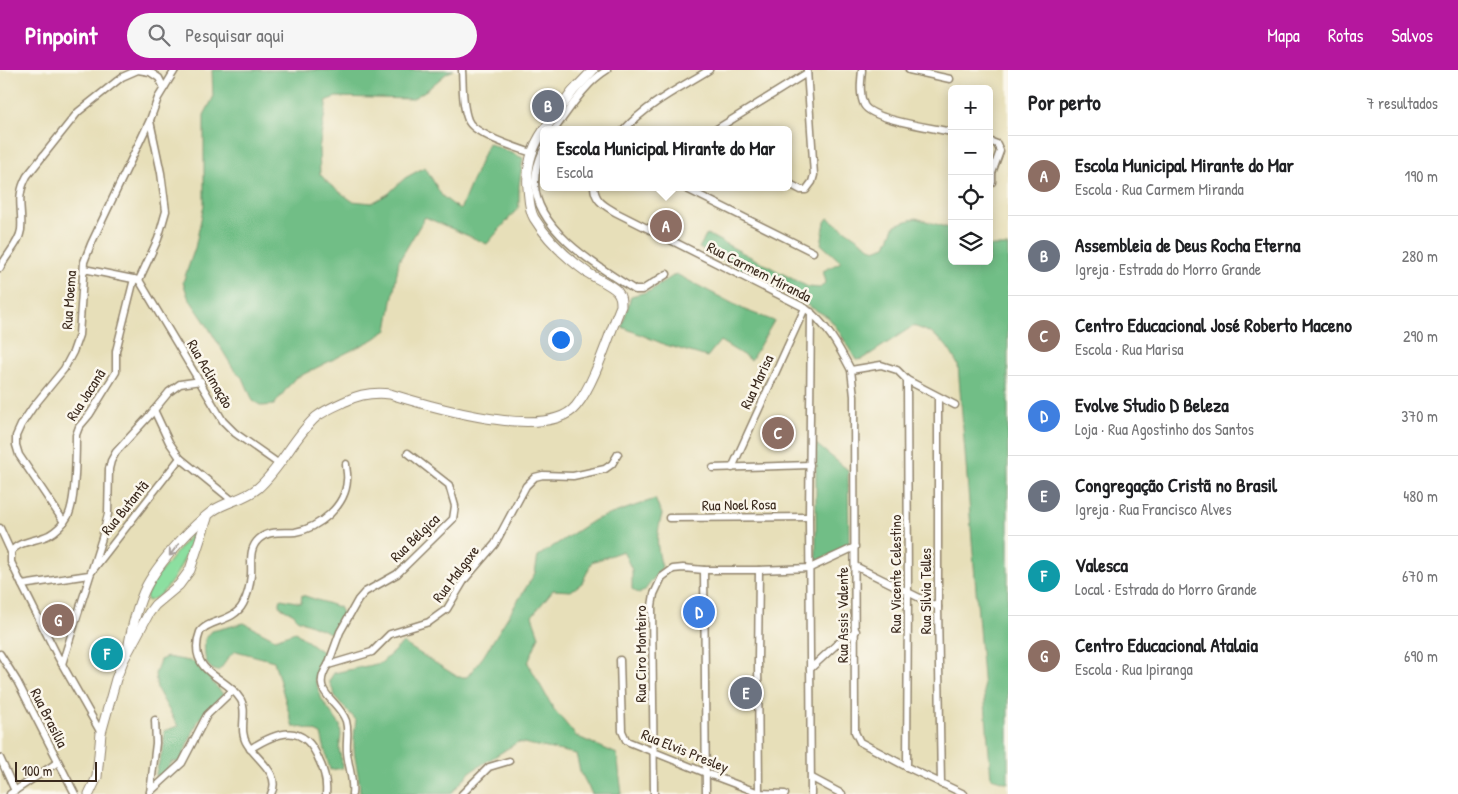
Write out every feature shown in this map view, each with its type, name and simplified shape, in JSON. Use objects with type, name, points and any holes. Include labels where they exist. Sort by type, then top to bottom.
[{"type":"street","points":[[0,268],[14,246],[21,230],[19,212],[21,186],[78,112],[122,77],[138,70],[150,72],[159,78],[164,88]]},
{"type":"street","name":"Rua Moema","points":[[64,522],[19,455],[16,436],[33,407],[64,369],[73,352],[80,335],[84,262],[94,236],[150,120],[158,98],[175,70]]},
{"type":"street","points":[[462,70],[466,109],[471,126],[480,132],[532,154]]},
{"type":"street","points":[[548,126],[573,91],[593,70]]},
{"type":"street","points":[[557,126],[600,74],[607,70]]},
{"type":"street","points":[[627,126],[634,118],[648,108],[709,70]]},
{"type":"street","points":[[862,70],[861,95],[865,106],[873,113],[886,118],[948,131]]},
{"type":"street","points":[[909,70],[950,79]]},
{"type":"street","points":[[721,126],[807,71],[814,174],[806,190],[802,190],[792,184]]},
{"type":"street","name":"Rua Jacanã","points":[[64,522],[69,515],[72,502],[76,435],[79,427],[95,407],[116,372],[116,351],[137,280],[158,239],[166,211],[161,173],[150,120]]},
{"type":"street","points":[[88,794],[97,777],[101,733],[116,678],[128,649],[142,597],[150,581],[183,538],[208,515],[227,503],[250,494],[258,487],[273,472],[315,418],[327,409],[364,394],[390,394],[446,411],[518,421],[545,422],[564,416],[575,407],[596,369],[621,306],[621,297],[617,291],[586,272],[569,258],[533,217],[527,179],[532,154],[540,138]]},
{"type":"street","points":[[993,142],[997,144],[1000,151],[993,170]]},
{"type":"street","points":[[540,157],[534,182],[537,198],[545,214],[558,232],[591,262],[636,290],[642,290],[667,274]]},
{"type":"street","name":"Rua Carmem Miranda","points":[[596,191],[600,203],[615,212],[808,310],[822,323],[840,348],[851,370]]},
{"type":"street","points":[[691,191],[813,252]]},
{"type":"street","points":[[551,239],[558,232]]},
{"type":"street","points":[[84,269],[137,280]]},
{"type":"street","name":"Rua Aclimação","points":[[137,280],[224,421],[235,433],[279,464]]},
{"type":"street","points":[[808,310],[811,794]]},
{"type":"street","name":"Rua Marisa","points":[[732,468],[808,310]]},
{"type":"street","points":[[851,370],[881,366],[896,370],[907,380],[955,405]]},
{"type":"street","name":"Rua Assis Valente","points":[[851,370],[854,396],[856,738],[907,767],[964,794]]},
{"type":"street","name":"Rua Vicente Celestino","points":[[907,380],[907,767]]},
{"type":"street","points":[[62,664],[108,514],[109,469],[111,461],[116,452],[169,392],[180,384],[201,381]]},
{"type":"street","name":"Rua Silvia Telles","points":[[938,397],[938,606],[941,784]]},
{"type":"street","points":[[154,410],[180,458],[232,501]]},
{"type":"street","name":"Rua Bélgica","points":[[328,665],[340,632],[358,600],[365,592],[397,574],[453,519],[455,506],[449,485],[408,453]]},
{"type":"street","name":"Rua Malgaxe","points":[[328,665],[372,652],[390,634],[429,622],[447,609],[465,580],[494,544],[526,486],[535,477],[539,475],[573,476],[605,469],[612,464],[618,454]]},
{"type":"street","name":"Rua Butantã","points":[[89,575],[180,458]]},
{"type":"street","points":[[271,794],[275,786],[270,772],[250,749],[242,732],[242,702],[227,684],[205,670],[200,664],[197,654],[200,633],[204,628],[235,613],[242,606],[248,593],[252,549],[260,538],[271,533],[295,532],[306,529],[321,522],[332,512],[346,489],[346,464]]},
{"type":"street","points":[[713,468],[810,465]]},
{"type":"street","points":[[128,649],[155,605],[179,585],[190,570],[208,515]]},
{"type":"street","name":"Rua Noel Rosa","points":[[669,518],[809,517]]},
{"type":"street","points":[[10,552],[14,548],[50,534],[64,522]]},
{"type":"street","points":[[0,528],[10,552],[11,562],[22,585],[62,664],[101,733]]},
{"type":"street","points":[[810,568],[855,547]]},
{"type":"street","points":[[855,566],[938,606]]},
{"type":"street","name":"Rua Ciro Monteiro","points":[[654,794],[652,606],[654,594],[662,577],[673,569],[683,568],[759,570],[810,568]]},
{"type":"street","points":[[704,570],[706,794]]},
{"type":"street","points":[[759,570],[760,794]]},
{"type":"street","points":[[22,585],[89,575]]},
{"type":"street","points":[[142,597],[148,605],[155,605]]},
{"type":"street","points":[[810,669],[837,644],[856,631]]},
{"type":"street","name":"Rua Brasília","points":[[0,654],[17,681],[75,794]]},
{"type":"street","name":"Rua Elvis Presley","points":[[620,660],[622,731],[626,740],[654,753],[760,794],[786,794]]},
{"type":"street","points":[[328,665],[322,674],[321,684],[345,719],[348,730],[347,749],[352,794]]},
{"type":"street","points":[[150,793],[182,763],[207,715],[233,690]]},
{"type":"street","points":[[150,793],[156,743],[155,720]]},
{"type":"street","points":[[250,749],[264,740],[279,735],[294,733],[306,738],[315,750],[323,768],[326,794]]},
{"type":"street","points":[[0,758],[13,792],[58,762]]},
{"type":"street","points":[[462,794],[489,767],[509,761]]},
{"type":"street","points":[[812,778],[842,794]]},
{"type":"green space","points":[[212,70],[454,70],[447,73],[428,89],[412,99],[336,97],[327,100],[319,149],[320,174],[329,184],[352,201],[372,203],[388,194],[405,178],[425,167],[442,196],[460,210],[488,143],[523,158],[519,186],[519,207],[487,244],[425,217],[399,261],[387,330],[374,339],[294,379],[274,405],[262,406],[253,401],[244,380],[233,368],[188,297],[183,282],[195,248],[204,205],[204,115],[213,98]]},
{"type":"green space","points":[[828,218],[874,250],[886,246],[895,225],[916,218],[948,228],[948,265],[993,265],[993,246],[1008,246],[1008,783],[991,778],[958,365],[954,357],[935,336],[913,326],[863,359],[856,360],[837,328],[828,317],[766,282],[699,248],[707,234],[808,287],[820,288],[826,282],[823,271],[841,262],[821,244],[825,222]]},
{"type":"green space","points":[[676,274],[745,310],[774,321],[751,360],[720,341],[707,357],[666,345],[622,327],[631,296],[650,291]]},
{"type":"green space","points":[[816,444],[848,470],[849,546],[816,561]]},
{"type":"green space","points":[[655,499],[662,514],[658,541],[662,567],[645,590],[639,594],[632,589],[632,570],[623,551],[592,562],[582,583],[571,591],[553,590],[532,616],[539,636],[528,663],[553,708],[576,736],[617,754],[622,794],[592,794],[580,771],[576,754],[518,742],[470,772],[451,794],[360,794],[354,748],[356,720],[336,698],[329,681],[334,673],[381,663],[403,643],[458,677],[467,677],[483,657],[535,573],[538,556],[594,520]]},
{"type":"green space","points":[[192,533],[194,535],[187,553],[171,583],[164,591],[148,601],[146,596],[155,579]]},
{"type":"green space","points":[[302,595],[339,607],[343,615],[335,635],[297,619],[294,614],[279,606],[281,599],[301,603]]},
{"type":"green space","points":[[244,623],[275,639],[295,632],[325,654],[315,679],[322,700],[340,725],[339,749],[343,768],[330,770],[321,734],[300,727],[293,727],[274,661],[236,651],[218,671],[213,670],[207,663],[204,649],[205,639],[212,631]]},
{"type":"green space","points":[[167,657],[195,662],[223,694],[199,719],[180,762],[172,762],[165,774],[155,776],[164,745],[164,731],[178,726],[157,689],[155,674],[160,660]]},
{"type":"place","name":"Assembleia de Deus Rocha Eterna","points":[[548,106]]},
{"type":"place","name":"Escola Municipal Mirante do Mar","points":[[666,226]]},
{"type":"place","name":"Centro Educacional José Roberto Maceno","points":[[778,433]]},
{"type":"place","name":"Evolve Studio D Beleza","points":[[699,612]]},
{"type":"place","name":"Centro Educacional Atalaia","points":[[58,620]]},
{"type":"place","name":"Valesca","points":[[107,654]]},
{"type":"place","name":"Congregação Cristã no Brasil","points":[[746,693]]}]
